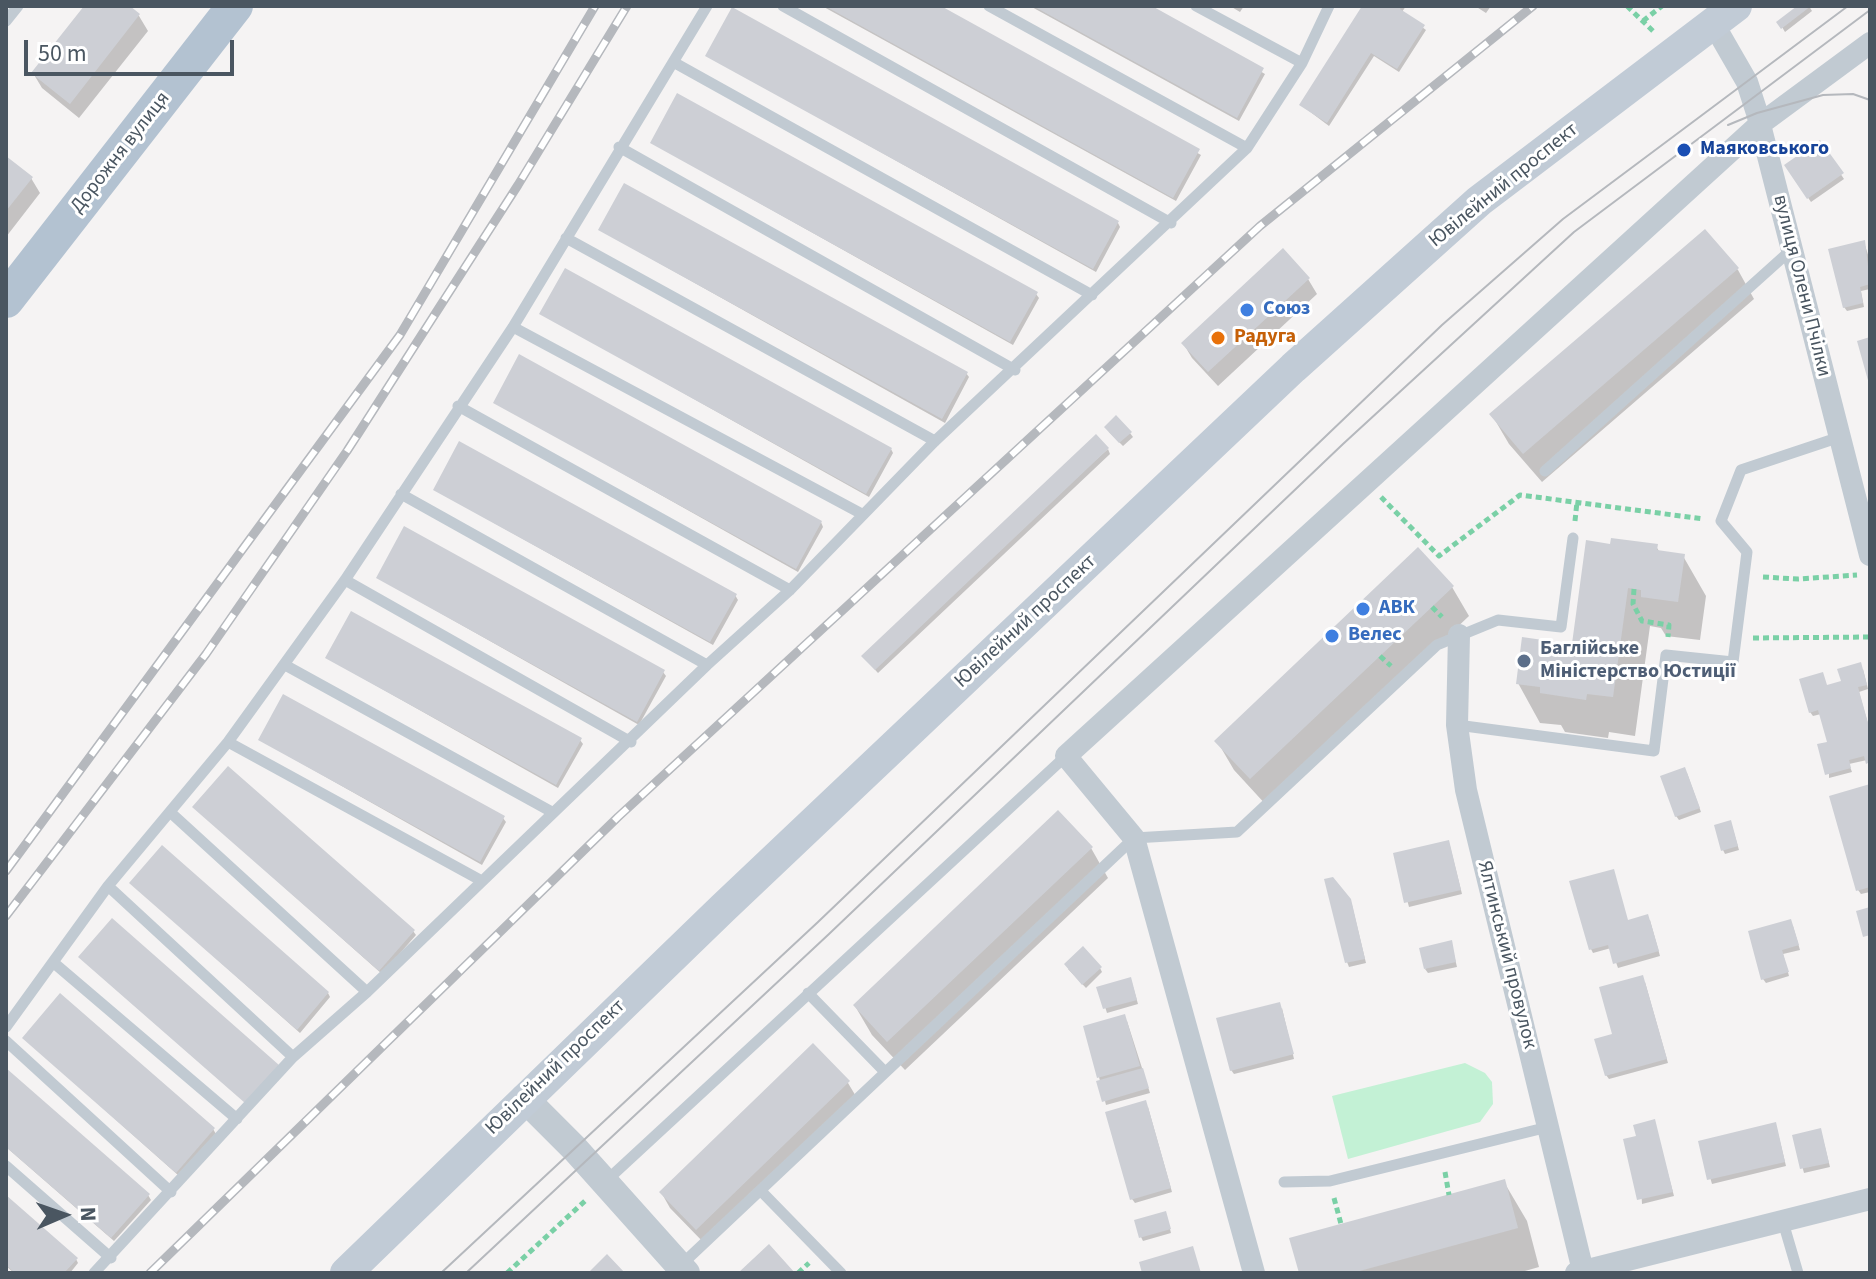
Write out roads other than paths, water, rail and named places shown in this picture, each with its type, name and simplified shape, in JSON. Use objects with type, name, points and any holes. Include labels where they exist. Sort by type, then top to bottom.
[{"type":"main road","name":"Дорожня вулиця","points":[[6,300],[235,6]]},
{"type":"main road","name":"Ювілейний проспект","points":[[346,1273],[524,1098],[1305,357],[1479,201],[1724,14]]},
{"type":"street","name":"вулиця Олени Пчілки","points":[[1724,14],[1759,125],[1870,555]]},
{"type":"street","points":[[1254,1273],[1134,838],[1066,756],[1759,125],[1870,43]]},
{"type":"street","name":"Ялтинський провулок","points":[[1459,635],[1457,725],[1466,790],[1548,1127],[1579,1272]]},
{"type":"street","points":[[524,1098],[683,1270]]},
{"type":"street","points":[[1579,1272],[1870,1199]]},
{"type":"lane","points":[[6,1027],[108,886],[228,742],[345,580],[513,327],[707,6]]},
{"type":"lane","points":[[783,6],[1171,223]]},
{"type":"lane","points":[[989,6],[1247,148]]},
{"type":"lane","points":[[1196,6],[1302,63]]},
{"type":"lane","points":[[94,1273],[293,1057],[367,992],[552,812],[631,742],[707,665],[790,590],[935,441],[1015,370],[1247,148],[1302,63],[1329,6]]},
{"type":"lane","points":[[675,63],[1092,295]]},
{"type":"lane","points":[[619,147],[1015,370]]},
{"type":"lane","points":[[566,238],[935,441]]},
{"type":"lane","points":[[1545,471],[1791,250]]},
{"type":"lane","points":[[513,327],[862,514]]},
{"type":"lane","points":[[458,406],[790,590]]},
{"type":"lane","points":[[1457,725],[1654,751],[1666,655],[1733,662],[1747,552],[1721,521],[1741,470],[1840,437]]},
{"type":"lane","points":[[401,494],[707,665]]},
{"type":"lane","points":[[683,1270],[885,1072],[1134,838],[1237,832],[1437,645],[1498,620],[1561,627],[1573,538]]},
{"type":"lane","points":[[345,580],[631,742]]},
{"type":"lane","points":[[285,665],[552,812]]},
{"type":"lane","points":[[228,742],[482,881]]},
{"type":"lane","points":[[605,1183],[1066,756]]},
{"type":"lane","points":[[170,812],[367,992]]},
{"type":"lane","points":[[108,886],[293,1057]]},
{"type":"lane","points":[[54,963],[237,1119]]},
{"type":"lane","points":[[808,993],[885,1072]]},
{"type":"lane","points":[[6,1041],[171,1192]]},
{"type":"lane","points":[[1284,1182],[1330,1181],[1548,1127]]},
{"type":"lane","points":[[6,1166],[111,1258]]},
{"type":"lane","points":[[761,1191],[841,1273]]},
{"type":"lane","points":[[1783,1222],[1798,1273]]},
{"type":"tram line","points":[[441,1273],[818,922],[1442,325],[1563,219],[1848,6]]},
{"type":"tram line","points":[[466,1273],[829,934],[1343,444],[1574,232],[1870,10]]},
{"type":"tram line","points":[[1728,125],[1757,113],[1823,95],[1853,94],[1870,100]]},
{"type":"railway","points":[[6,871],[400,335],[595,6]]},
{"type":"railway","points":[[6,916],[206,654],[347,451],[518,185],[627,6]]},
{"type":"railway","points":[[150,1273],[618,817],[1260,226],[1533,6]]},
{"type":"place","name":"Маяковського","points":[[1684,150]]},
{"type":"place","name":"Союз","points":[[1247,310]]},
{"type":"place","name":"Радуга","points":[[1218,338]]},
{"type":"place","name":"АВК","points":[[1363,609]]},
{"type":"place","name":"Велес","points":[[1332,636]]},
{"type":"place","name":"Баглійське Міністерство Юстиції","points":[[1524,661]]}]
